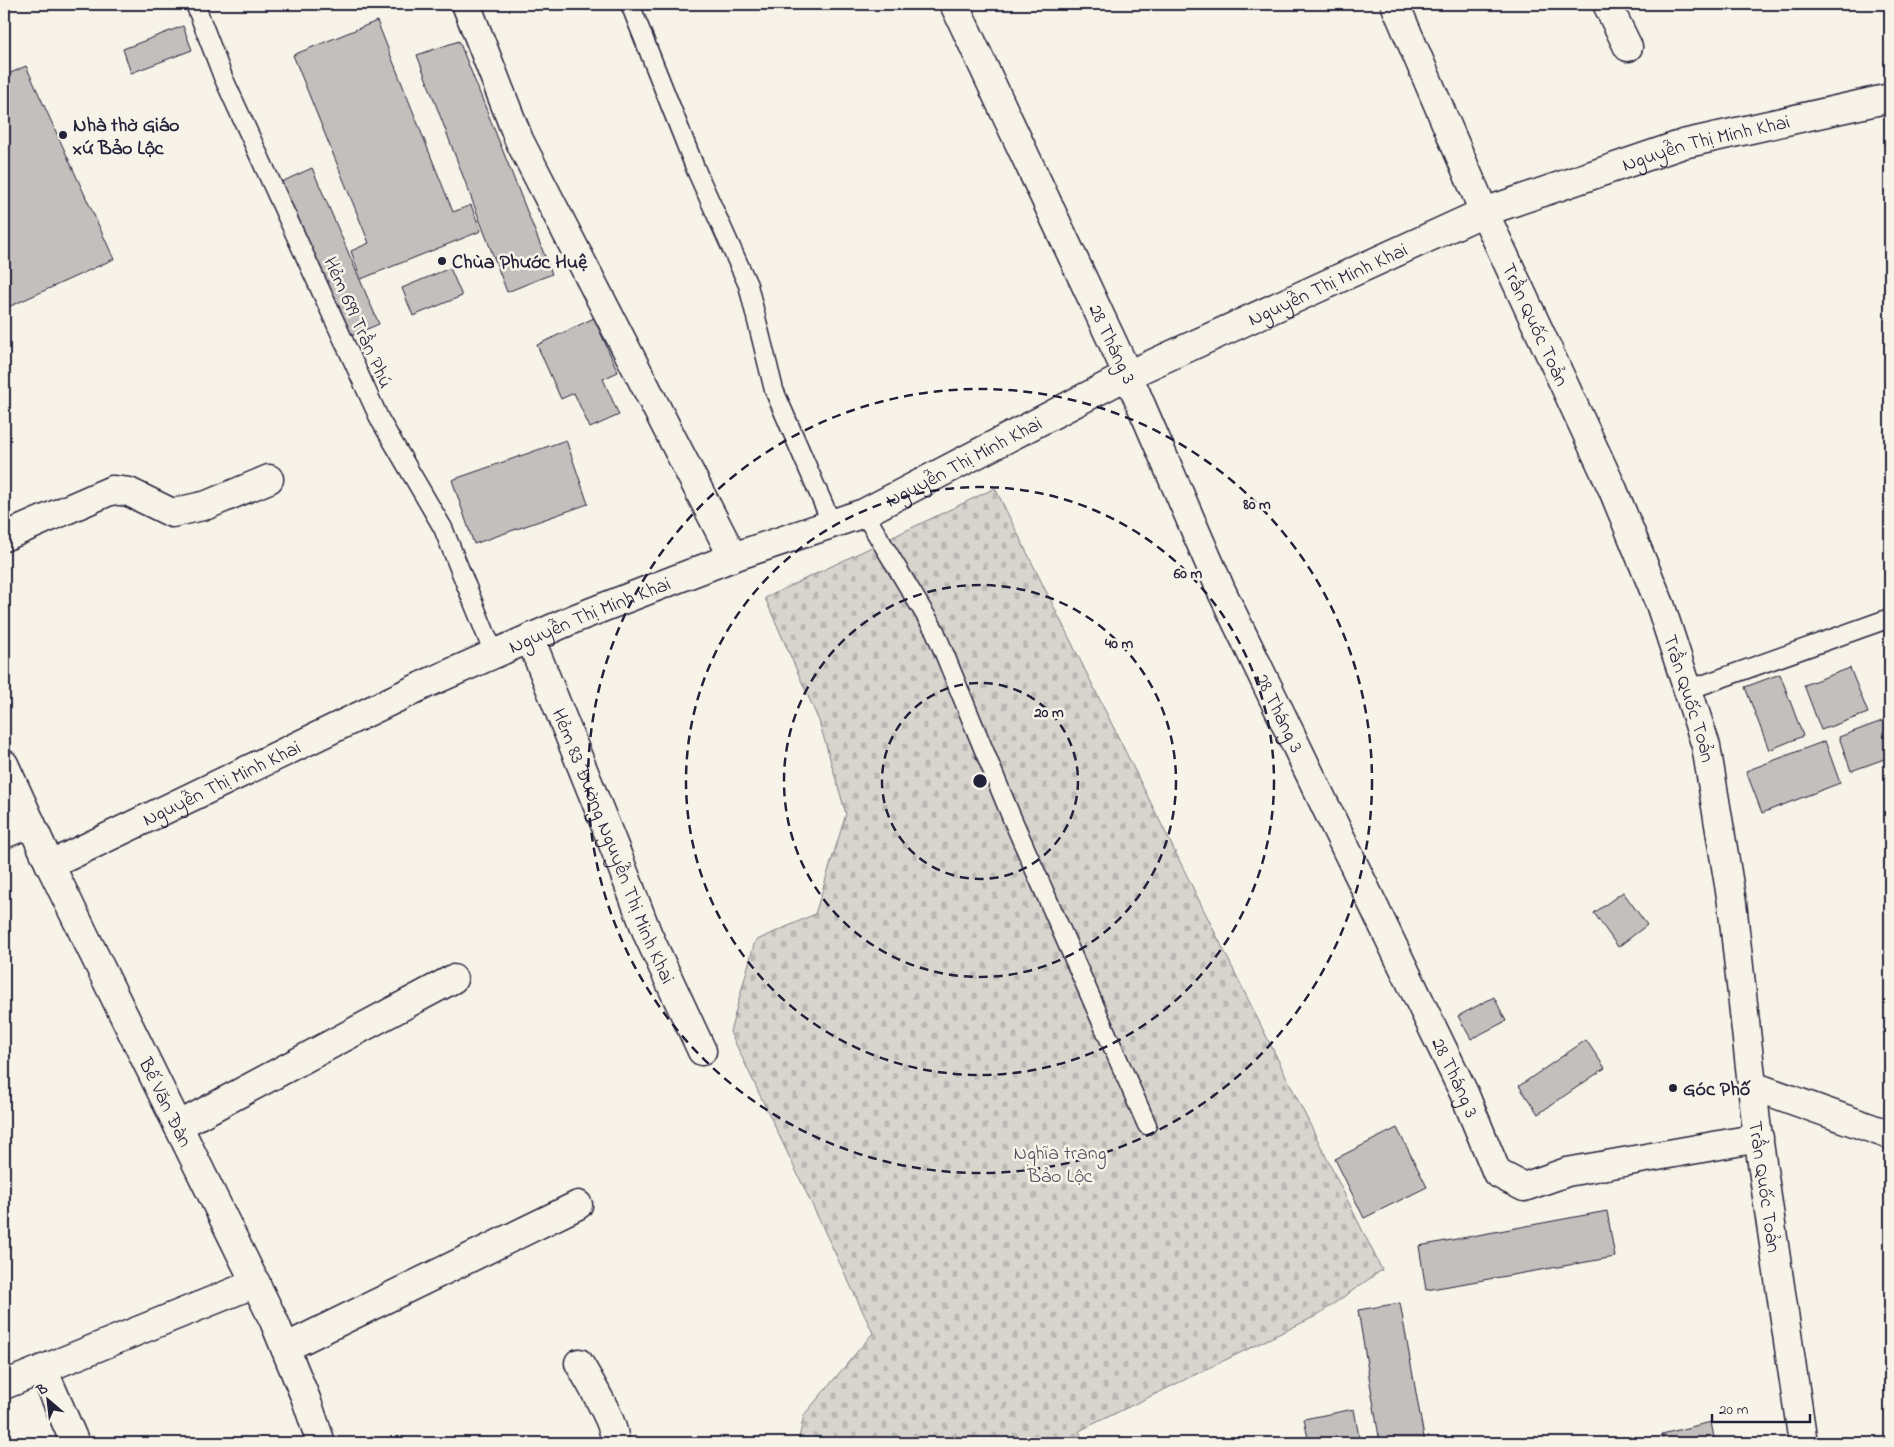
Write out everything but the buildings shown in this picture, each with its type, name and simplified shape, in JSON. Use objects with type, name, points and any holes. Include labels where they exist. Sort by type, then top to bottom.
[{"type":"street","points":[[466,4],[519,140],[733,557]]},
{"type":"street","name":"28 Tháng 3","points":[[954,4],[1128,375],[1221,590],[1464,1093],[1496,1173],[1524,1187],[1567,1172],[1759,1138]]},
{"type":"street","name":"Trần Quốc Toản","points":[[1395,4],[1484,212],[1614,490],[1661,607],[1706,746],[1732,903],[1759,1138],[1803,1443]]},
{"type":"street","points":[[1607,4],[1628,47]]},
{"type":"street","name":"Nguyễn Thị Minh Khai","points":[[50,865],[428,683],[576,618],[733,557],[864,513],[1128,375],[1484,212],[1683,144],[1888,103]]},
{"type":"street","points":[[4,536],[112,490],[129,492],[172,513],[207,505],[269,479]]},
{"type":"street","name":"Hẻm 83 Đường Nguyễn Thị Minh Khai","points":[[530,638],[648,934],[702,1051]]},
{"type":"street","name":"Bế Văn Đàn","points":[[4,764],[50,865],[274,1321],[306,1400],[320,1443]]},
{"type":"street","points":[[4,834],[31,823]]},
{"type":"street","points":[[178,1126],[453,979]]},
{"type":"street","points":[[1753,1086],[1890,1135]]},
{"type":"street","points":[[285,1348],[578,1205]]},
{"type":"street","points":[[4,1385],[256,1284]]},
{"type":"street","points":[[579,1363],[607,1416],[615,1438],[614,1443]]},
{"type":"street","points":[[43,1369],[75,1443]]},
{"type":"lane","name":"Hẻm 699 Trần Phú","points":[[195,4],[223,76],[380,420],[443,528],[494,654]]},
{"type":"lane","points":[[630,4],[696,170],[748,285],[774,390],[832,524]]},
{"type":"lane","points":[[864,513],[935,631],[1011,816],[1147,1126]]},
{"type":"lane","points":[[1688,690],[1890,618]]},
{"type":"green space","name":"Nghĩa trang Bảo Lộc","points":[[995,488],[1382,1270],[1316,1316],[1079,1431],[1084,1443],[798,1443],[804,1415],[873,1333],[730,1032],[755,941],[815,914],[846,814],[819,721],[765,598]]},
{"type":"place","name":"Nhà thờ Giáo xứ Bảo Lộc","points":[[63,135]]},
{"type":"place","name":"Chùa Phước Huệ","points":[[442,261]]},
{"type":"place","name":"Góc Phố","points":[[1673,1088]]}]
